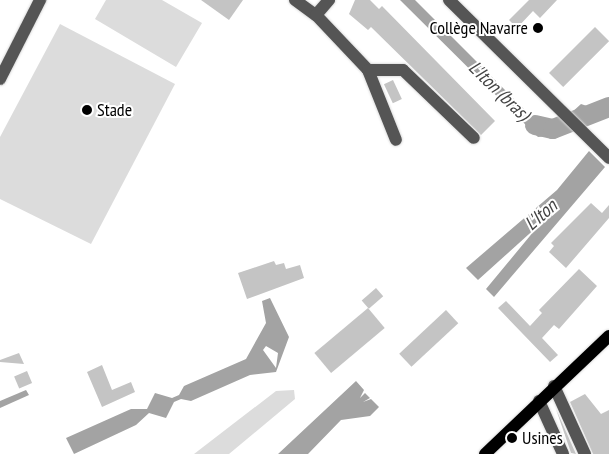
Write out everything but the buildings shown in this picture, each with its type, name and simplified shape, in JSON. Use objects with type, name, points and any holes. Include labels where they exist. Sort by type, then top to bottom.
[{"type":"main road","points":[[485,454],[554,386],[609,336]]},
{"type":"street","points":[[0,79],[40,0]]},
{"type":"street","points":[[295,0],[316,15],[368,70],[396,140]]},
{"type":"street","points":[[316,15],[329,0]]},
{"type":"street","points":[[449,0],[560,112],[574,123],[609,158]]},
{"type":"street","points":[[368,70],[403,70],[474,138]]},
{"type":"street","points":[[554,386],[585,454]]},
{"type":"street","points":[[539,401],[563,454]]},
{"type":"shaded area","points":[[106,0],[162,0],[202,23],[176,67],[95,19]]},
{"type":"shaded area","name":"Stade","points":[[60,24],[175,84],[91,244],[0,199],[0,137]]},
{"type":"shaded area","points":[[294,390],[295,399],[229,454],[194,454],[276,391]]},
{"type":"water","points":[[400,0],[415,0],[536,121],[555,119],[564,126],[556,135],[538,137]]},
{"type":"water","points":[[609,103],[609,111],[597,116],[578,121],[570,114],[581,104],[593,108]]},
{"type":"water","name":"L'Iton","points":[[589,151],[605,167],[494,297],[486,289],[539,225],[478,280],[466,268],[557,190]]},
{"type":"water","points":[[270,298],[289,337],[276,372],[250,375],[191,401],[181,399],[174,402],[166,418],[149,413],[136,425],[74,454],[66,438],[131,409],[147,409],[155,393],[172,398],[179,395],[184,386],[246,359],[266,323],[262,301]],"holes":[[[266,346],[278,353],[276,368],[263,350]]]},
{"type":"water","points":[[356,381],[364,390],[360,398],[365,393],[370,398],[363,402],[371,399],[379,407],[370,416],[341,420],[308,454],[278,454]]},
{"type":"water","points":[[26,390],[29,395],[0,408],[0,401]]},
{"type":"waterway","name":"L'Iton (bras)","points":[[535,125],[553,129],[609,107]]},
{"type":"place","name":"Collège Navarre","points":[[538,28]]},
{"type":"place","name":"Stade","points":[[87,110]]},
{"type":"place","name":"Usines","points":[[512,438]]}]
